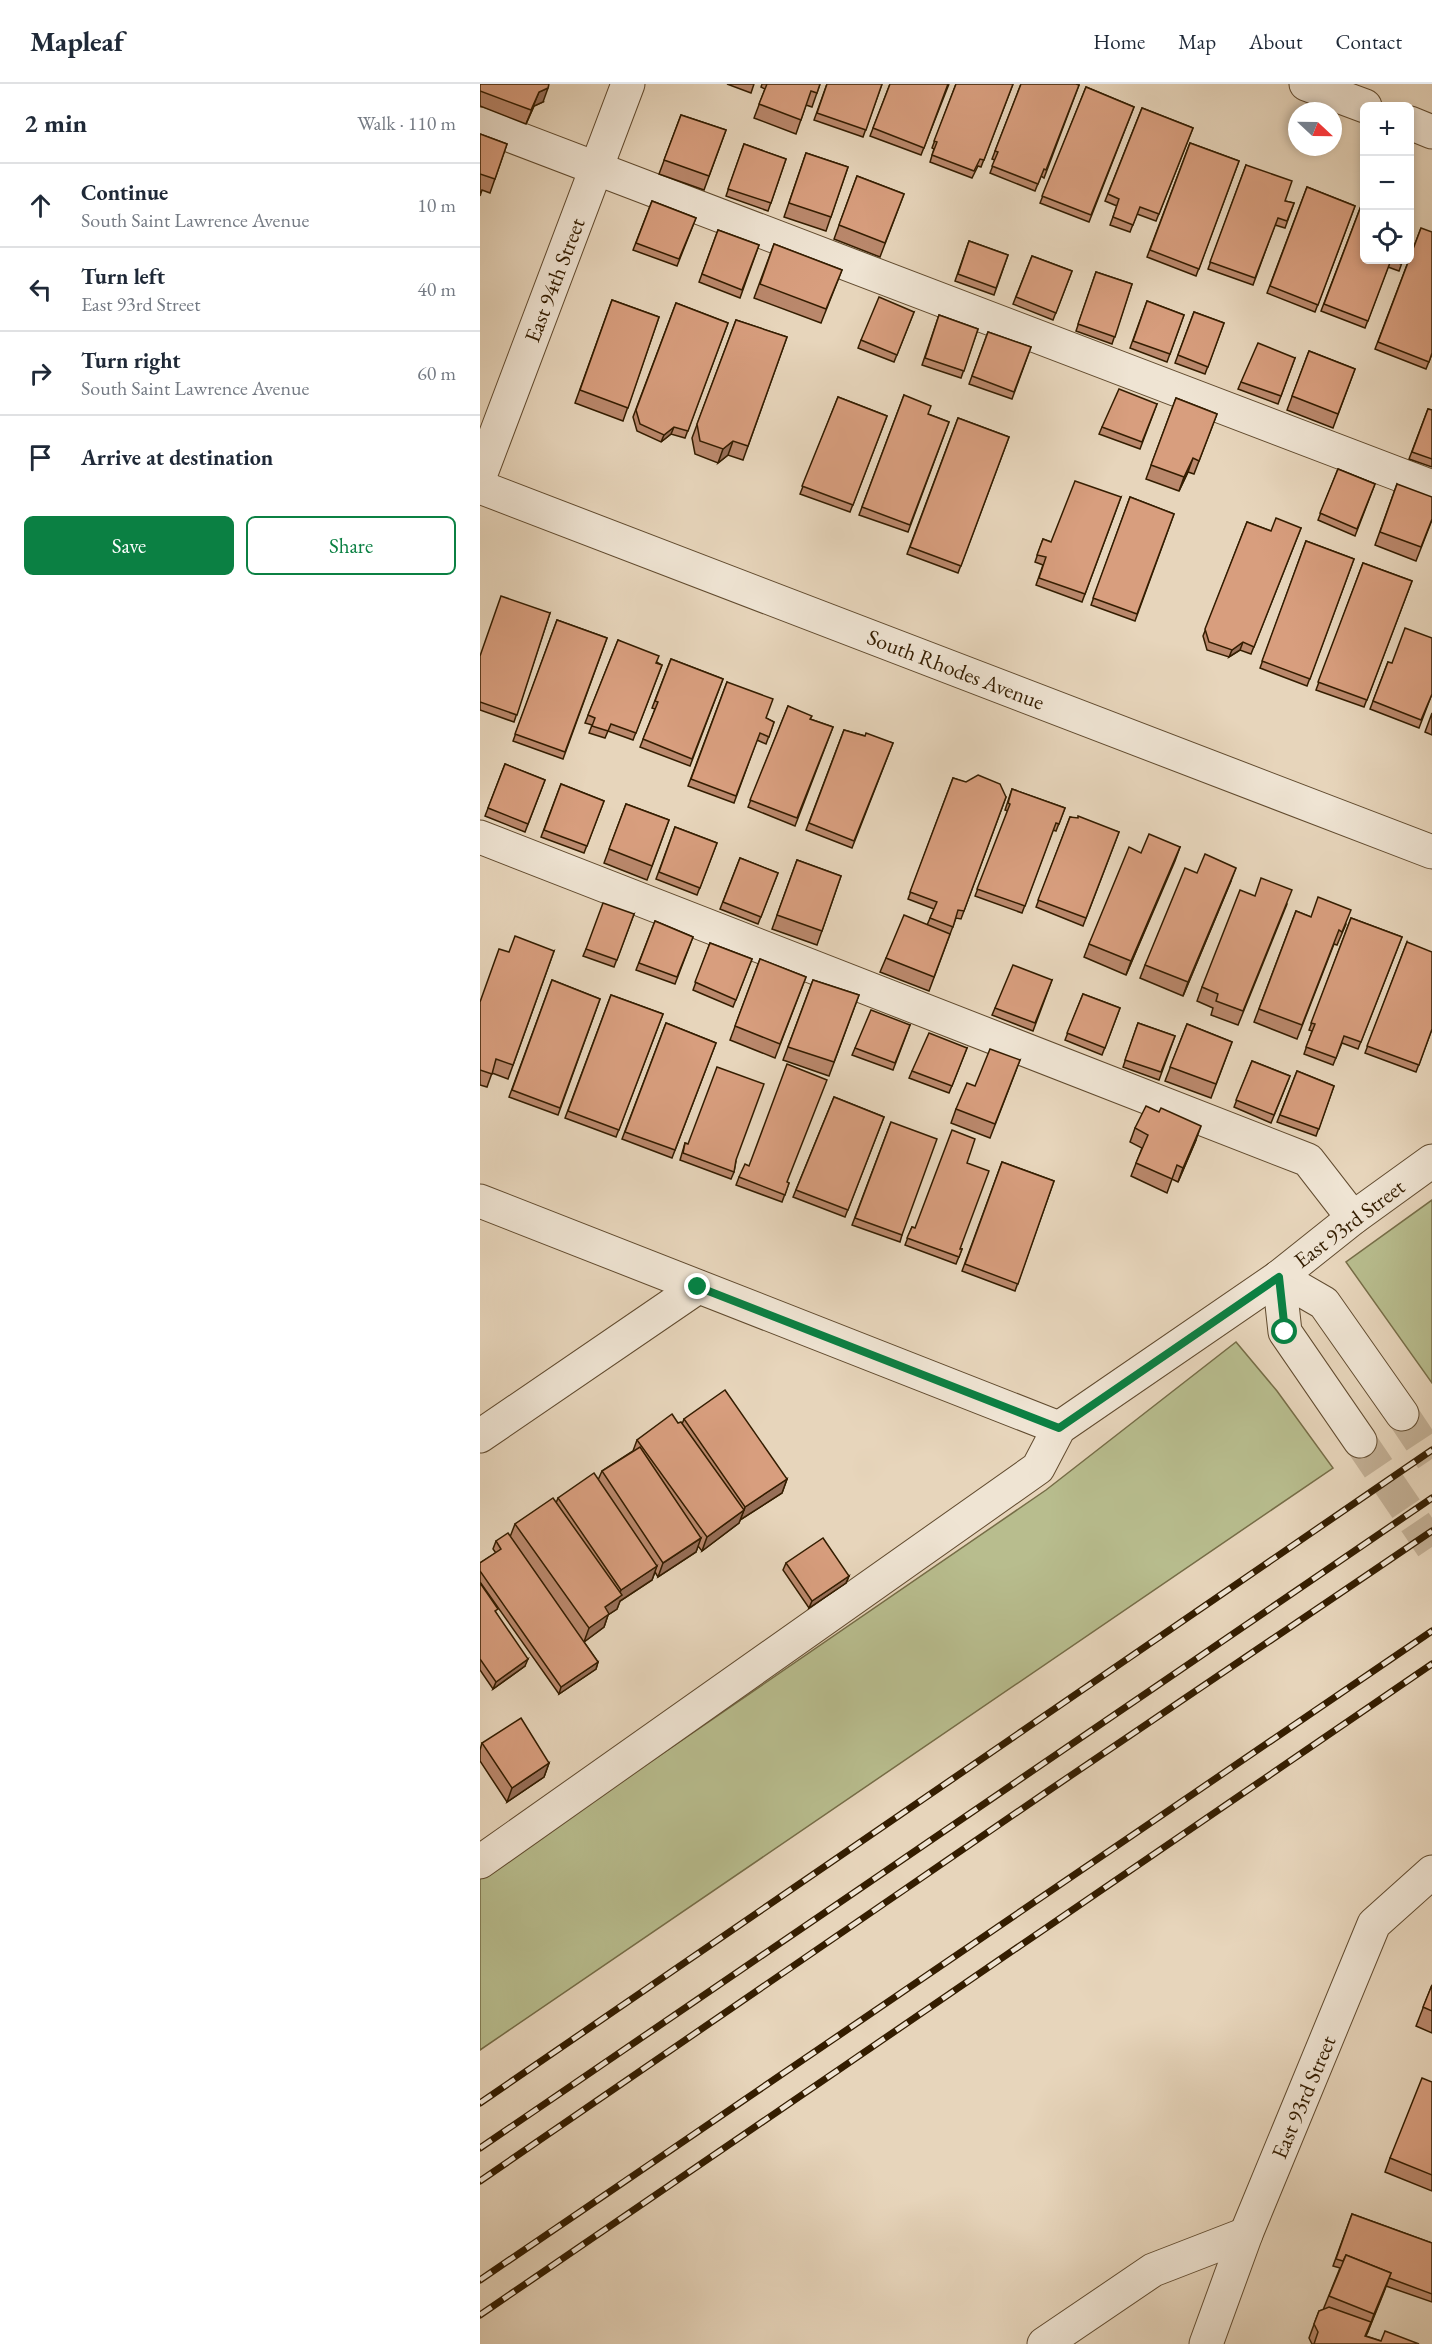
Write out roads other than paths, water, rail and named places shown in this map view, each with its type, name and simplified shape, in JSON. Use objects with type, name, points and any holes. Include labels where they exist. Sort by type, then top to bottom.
[{"type":"street","name":"East 94th Street","points":[[480,476],[628,84]]},
{"type":"street","points":[[1306,84],[1360,104]]},
{"type":"street","points":[[480,124],[1432,487]]},
{"type":"street","points":[[1414,125],[1432,132]]},
{"type":"street","name":"South Rhodes Avenue","points":[[480,487],[1432,852]]},
{"type":"street","points":[[480,837],[1308,1160],[1353,1218]]},
{"type":"street","name":"East 93rd Street","points":[[1059,1428],[1279,1277],[1353,1218],[1432,1161]]},
{"type":"street","points":[[480,1201],[1059,1428],[1038,1468],[480,1862]]},
{"type":"street","points":[[1279,1277],[1324,1303],[1402,1414]]},
{"type":"street","points":[[1279,1277],[1285,1332],[1360,1441]]},
{"type":"street","points":[[480,1436],[698,1287]]},
{"type":"street","name":"East 93rd Street","points":[[1206,2344],[1246,2234],[1374,1924],[1432,1872]]},
{"type":"street","points":[[1044,2344],[1153,2270],[1246,2234]]},
{"type":"tunnel","points":[[1402,1414],[1432,1459]]},
{"type":"tunnel","points":[[1360,1441],[1432,1547]]},
{"type":"railway","points":[[480,2103],[1432,1450]]},
{"type":"railway","points":[[480,2148],[1432,1498]]},
{"type":"railway","points":[[480,2181],[1048,1791],[1432,1531]]},
{"type":"railway","points":[[480,2280],[1432,1631]]},
{"type":"railway","points":[[480,2315],[1432,1664]]}]
